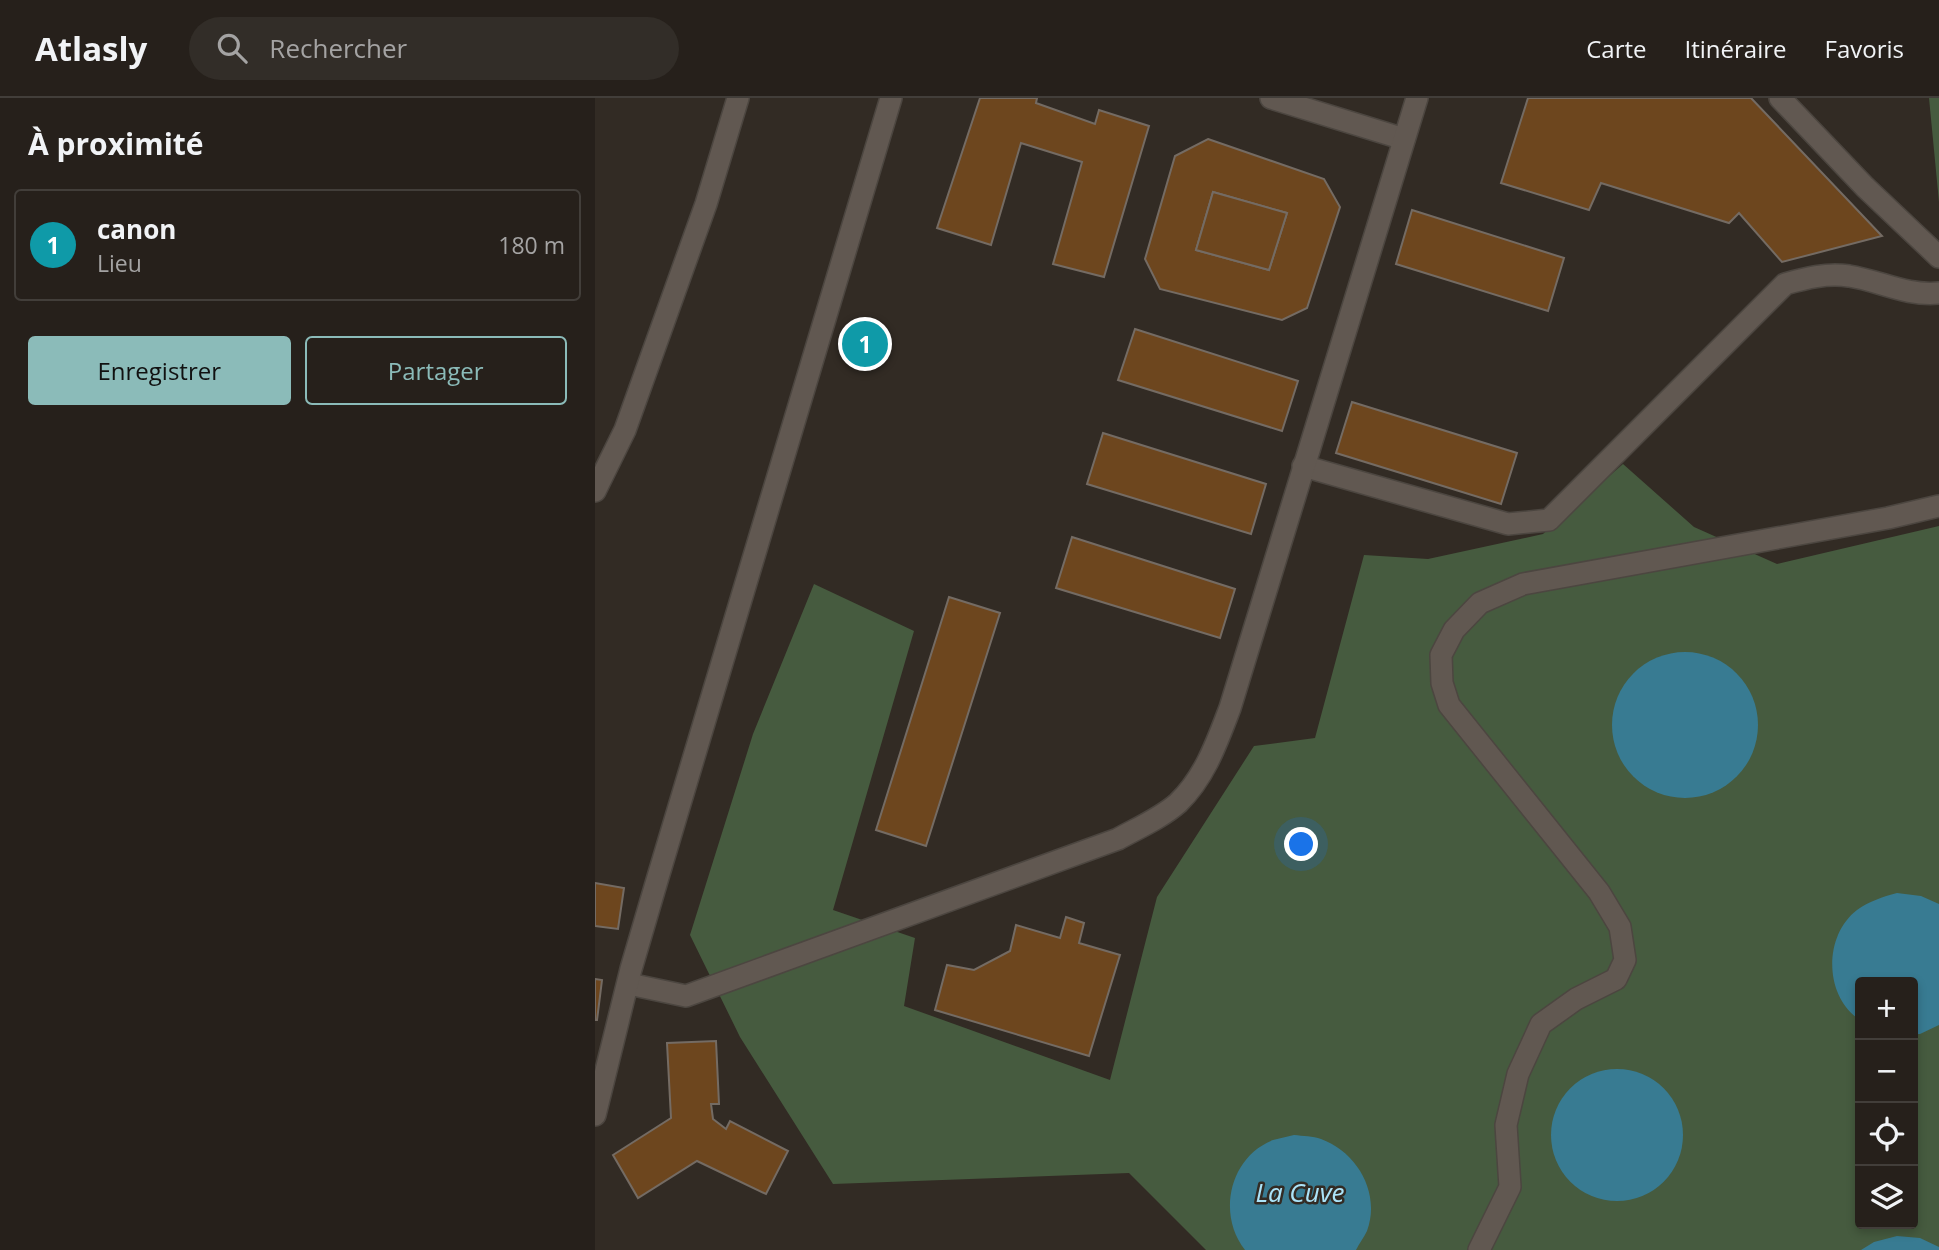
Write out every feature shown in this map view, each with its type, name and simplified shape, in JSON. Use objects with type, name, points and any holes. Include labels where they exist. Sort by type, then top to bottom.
[{"type":"street","points":[[595,491],[625,430],[706,204],[738,98]]},
{"type":"street","points":[[595,1115],[658,877],[891,98]]},
{"type":"street","points":[[1271,98],[1404,139]]},
{"type":"street","points":[[629,984],[686,996],[1118,839],[1177,803],[1199,778],[1230,708],[1417,98]]},
{"type":"street","points":[[1780,98],[1865,187],[1939,257]]},
{"type":"street","points":[[1304,467],[1508,524],[1549,520],[1785,284],[1816,275],[1849,276],[1919,295],[1939,293]]},
{"type":"street","points":[[1479,1250],[1510,1187],[1506,1125],[1518,1074],[1541,1024],[1576,999],[1616,979],[1625,960],[1620,927],[1599,892],[1449,705],[1442,683],[1441,655],[1454,630],[1480,603],[1523,584],[1888,518],[1939,506]]},
{"type":"green space","points":[[1929,98],[1939,98],[1939,202]]},
{"type":"green space","points":[[1623,464],[1694,527],[1777,564],[1939,526],[1939,1250],[1206,1250],[1129,1173],[833,1184],[740,1037],[690,935],[753,734],[814,584],[914,631],[833,910],[915,938],[904,1006],[1110,1080],[1157,897],[1254,746],[1315,738],[1364,555],[1428,559],[1543,534]]},
{"type":"water","points":[[1685,652],[1713,658],[1736,674],[1752,697],[1758,725],[1752,753],[1736,776],[1713,792],[1685,798],[1657,792],[1634,776],[1618,753],[1612,725],[1618,697],[1634,674],[1657,658]]},
{"type":"water","points":[[1897,893],[1921,896],[1939,904],[1939,1025],[1920,1034],[1918,977],[1855,977],[1855,1016],[1848,1010],[1834,982],[1832,966],[1838,935],[1846,921],[1857,910]]},
{"type":"water","points":[[1617,1069],[1642,1074],[1663,1089],[1678,1110],[1683,1135],[1678,1160],[1663,1181],[1642,1196],[1617,1201],[1592,1196],[1571,1181],[1556,1160],[1551,1135],[1556,1110],[1571,1089],[1592,1074]]},
{"type":"water","name":"La Cuve","points":[[1294,1135],[1318,1138],[1334,1145],[1355,1164],[1363,1176],[1371,1202],[1371,1217],[1367,1231],[1356,1250],[1245,1250],[1236,1236],[1230,1204],[1237,1173],[1246,1159],[1258,1148],[1273,1140]]},
{"type":"water","points":[[1897,1236],[1920,1238],[1939,1247],[1939,1250],[1861,1250],[1874,1242]]},
{"type":"building","points":[[980,98],[1037,98],[1036,103],[1095,124],[1099,110],[1149,126],[1104,277],[1053,264],[1082,162],[1021,143],[991,245],[937,228]]},
{"type":"building","points":[[1528,98],[1751,98],[1882,236],[1782,262],[1739,213],[1729,223],[1601,183],[1589,210],[1501,183]]},
{"type":"building","points":[[1208,139],[1324,179],[1340,207],[1307,308],[1282,320],[1160,289],[1145,259],[1175,156]],"holes":[[[1213,192],[1287,213],[1269,270],[1196,250]]]},
{"type":"building","points":[[1213,192],[1287,213],[1269,270],[1196,250]]},
{"type":"building","points":[[1412,210],[1564,258],[1548,311],[1396,264]]},
{"type":"building","points":[[1135,329],[1298,381],[1282,431],[1118,380]]},
{"type":"building","points":[[1352,402],[1517,453],[1501,504],[1336,453]]},
{"type":"building","points":[[1103,433],[1266,484],[1251,534],[1087,484]]},
{"type":"building","points":[[1072,537],[1235,589],[1220,638],[1056,588]]},
{"type":"building","points":[[949,597],[1000,613],[926,846],[876,830]]},
{"type":"building","points":[[595,883],[624,888],[618,929],[595,926]]},
{"type":"building","points":[[1066,917],[1084,923],[1079,943],[1120,955],[1089,1056],[935,1010],[947,965],[974,970],[1010,951],[1016,925],[1060,938]]},
{"type":"building","points":[[595,979],[602,980],[597,1020],[595,1020]]},
{"type":"building","points":[[716,1041],[719,1104],[711,1104],[713,1119],[726,1129],[730,1121],[788,1151],[766,1194],[697,1161],[638,1198],[613,1155],[671,1118],[667,1043]]},
{"type":"place","name":"canon","points":[[865,344]]}]
